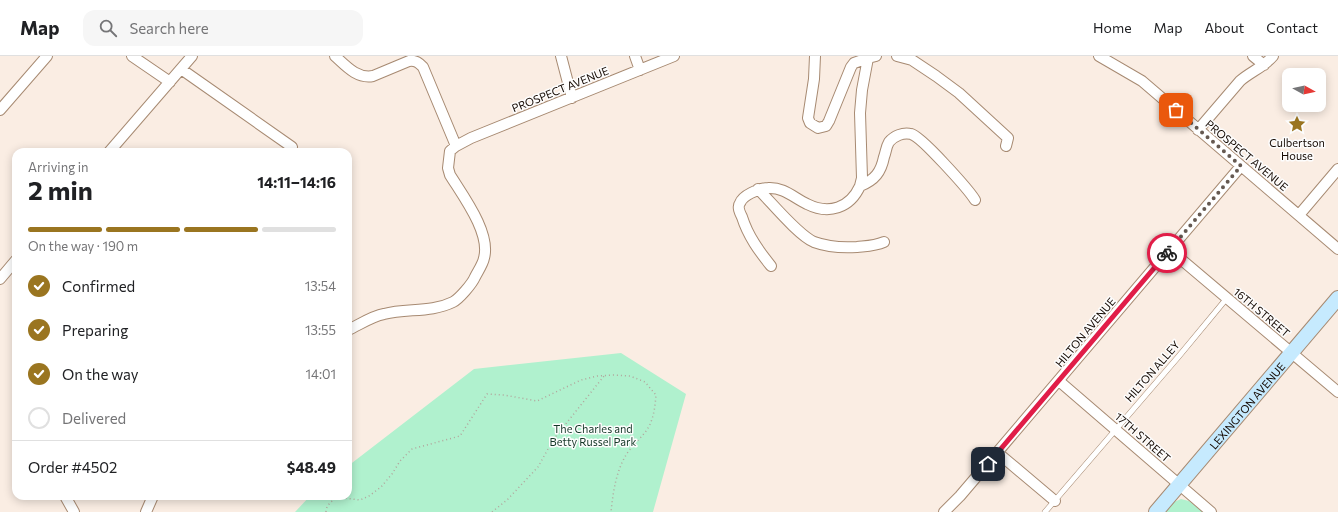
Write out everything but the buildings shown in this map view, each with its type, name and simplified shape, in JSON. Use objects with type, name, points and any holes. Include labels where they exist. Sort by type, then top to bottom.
[{"type":"street","points":[[0,110],[47,56]]},
{"type":"street","points":[[132,56],[170,82]]},
{"type":"street","points":[[112,148],[192,56]]},
{"type":"street","points":[[334,56],[355,73],[366,77],[373,76],[413,60],[418,62],[423,67],[456,146],[450,151],[448,168],[450,175],[475,215],[481,228],[484,242],[484,258],[473,282],[454,302],[427,310],[397,311],[382,314],[352,328]]},
{"type":"street","points":[[423,67],[426,56]]},
{"type":"street","points":[[561,56],[572,98]]},
{"type":"street","points":[[636,56],[640,70]]},
{"type":"street","name":"PROSPECT AVENUE","points":[[456,146],[471,138],[674,56]]},
{"type":"street","points":[[815,56],[814,79],[808,118],[810,123],[818,128],[826,126],[829,121],[854,63],[872,57]]},
{"type":"street","points":[[897,56],[912,60],[959,93],[1008,138],[1006,146]]},
{"type":"street","name":"PROSPECT AVENUE","points":[[1099,56],[1142,81],[1338,249]]},
{"type":"street","points":[[1253,56],[1264,65]]},
{"type":"street","points":[[1198,130],[1240,81],[1264,65],[1273,56]]},
{"type":"street","points":[[771,266],[746,230],[739,209],[740,201],[758,189],[768,188],[778,189],[791,194],[806,204],[818,208],[840,207],[854,197],[860,186],[862,178],[860,113],[862,90],[872,57]]},
{"type":"street","points":[[181,69],[292,147]]},
{"type":"street","points":[[860,186],[869,182],[877,175],[889,142],[901,134],[910,134],[914,135],[921,141],[957,178],[975,200]]},
{"type":"street","name":"HILTON AVENUE","points":[[944,512],[960,496],[1060,381],[1241,166]]},
{"type":"street","points":[[1299,215],[1338,169]]},
{"type":"street","points":[[758,189],[802,234],[814,242],[845,248],[876,246],[884,242]]},
{"type":"street","name":"16TH STREET","points":[[1170,250],[1338,392]]},
{"type":"street","points":[[0,279],[12,265]]},
{"type":"street","name":"LEXINGTON AVENUE","points":[[1156,512],[1338,298]]},
{"type":"street","name":"17TH STREET","points":[[1060,381],[1211,512]]},
{"type":"street","points":[[998,453],[1055,501]]},
{"type":"street","points":[[67,500],[74,512]]},
{"type":"street","points":[[146,512],[151,500]]},
{"type":"lane","name":"HILTON ALLEY","points":[[1045,512],[1227,298]]},
{"type":"path","points":[[492,512],[507,500],[538,467],[553,440],[604,376]]},
{"type":"path","points":[[352,499],[360,500],[369,496],[381,487],[392,474],[400,461],[412,449],[460,436],[487,394],[504,395],[537,401],[581,380],[604,376],[630,376],[645,382],[656,395],[654,412],[648,427],[627,454],[618,473],[612,496],[611,512]]},
{"type":"path","points":[[326,512],[326,508],[333,500]]},
{"type":"green space","name":"The Charles and Betty Russel Park","points":[[621,353],[686,394],[653,512],[295,512],[306,500],[352,500],[352,463],[474,369]]},
{"type":"green space","points":[[1181,499],[1189,501],[1203,512],[1164,512],[1174,502]]},
{"type":"way so far","points":[[1167,253],[1241,166],[1176,110]]},
{"type":"place","name":"Culbertson House","points":[[1297,124]]},
{"type":"route","points":[[988,464],[1060,381],[1167,253]]}]
